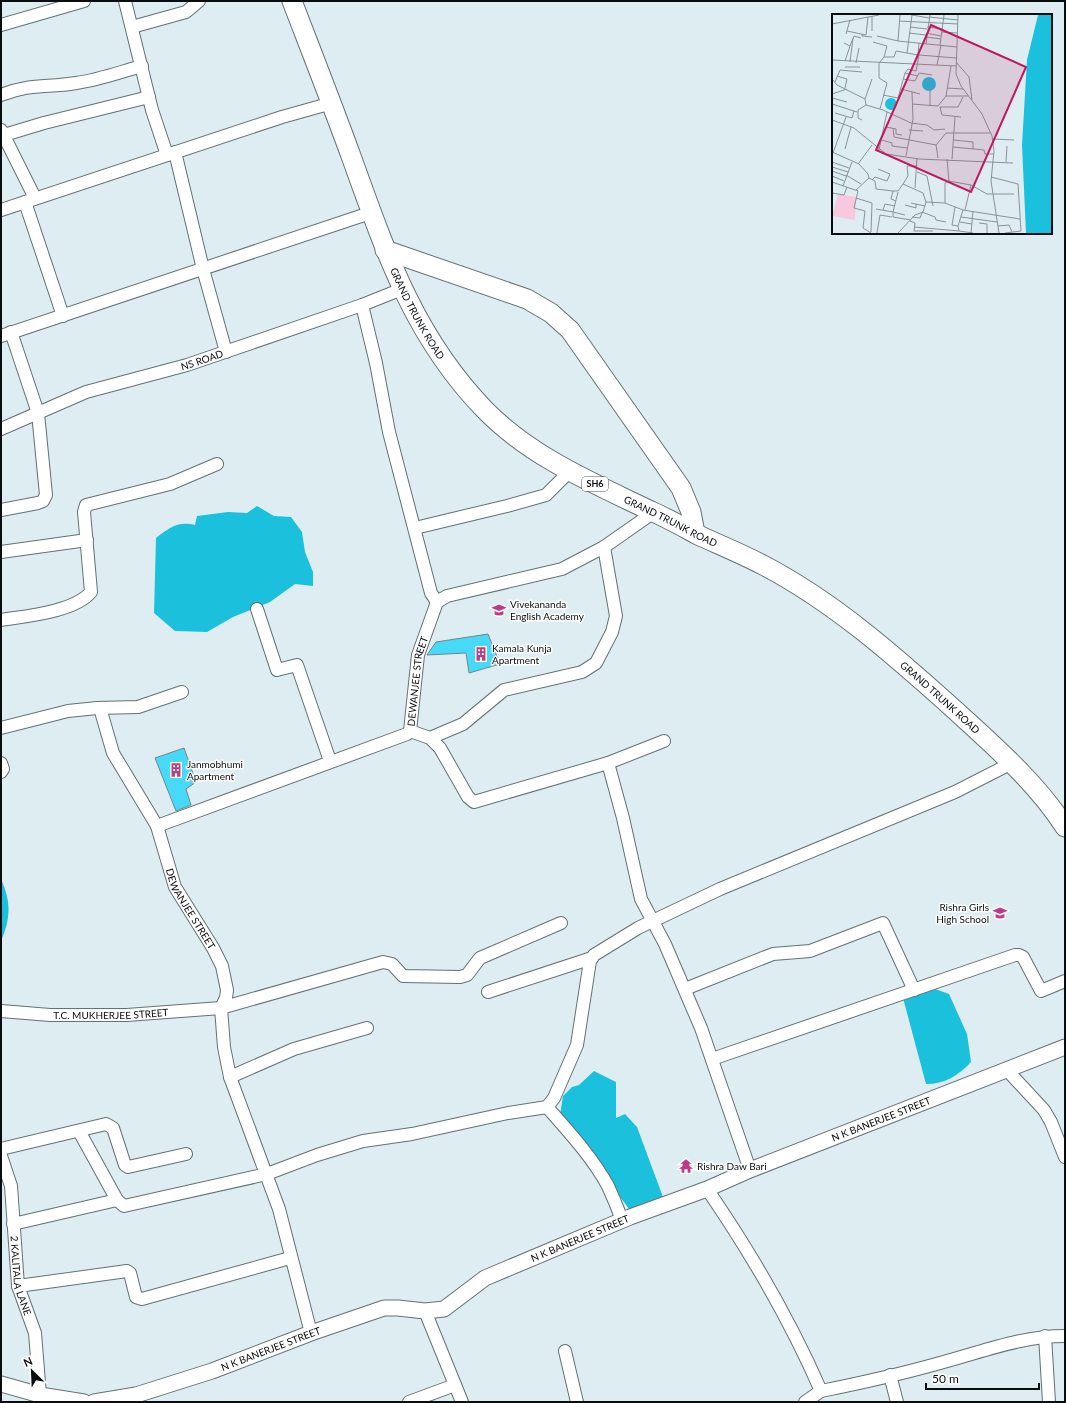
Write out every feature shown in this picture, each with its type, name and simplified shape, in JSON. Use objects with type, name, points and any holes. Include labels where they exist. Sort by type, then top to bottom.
[{"type":"main road","name":"GRAND TRUNK ROAD","points":[[292,1],[332,103],[370,213],[402,288],[412,309],[444,361],[485,410],[507,431],[570,471],[763,565],[850,620],[930,688],[1012,763],[1036,788],[1060,808],[1065,827]]},
{"type":"main road","points":[[385,250],[527,299],[552,313],[570,330],[681,488],[696,533]]},
{"type":"street","points":[[1,25],[84,1]]},
{"type":"street","points":[[125,1],[149,97],[171,154],[226,352]]},
{"type":"street","points":[[132,27],[186,12],[199,1]]},
{"type":"street","points":[[1,95],[16,89],[32,86],[75,84],[142,66]]},
{"type":"street","points":[[63,316],[30,200],[2,132],[149,97]]},
{"type":"street","points":[[1,210],[282,117],[332,103]]},
{"type":"street","points":[[1,510],[38,503],[45,499],[38,413],[6,334],[370,213]]},
{"type":"street","name":"NS ROAD","points":[[1,429],[86,392],[186,365],[226,352],[362,305],[402,288]]},
{"type":"street","points":[[362,305],[376,363],[389,432],[431,593],[437,602],[447,596],[562,570],[604,547],[654,512]]},
{"type":"street","points":[[1,620],[58,609],[76,603],[88,596],[91,592],[92,585],[84,509],[88,504],[166,486],[217,464]]},
{"type":"street","points":[[415,528],[546,495],[570,471]]},
{"type":"street","points":[[1,552],[87,540]]},
{"type":"street","points":[[430,738],[463,724],[504,690],[582,672],[596,663],[612,632],[616,616],[604,547]]},
{"type":"street","name":"DEWANJEE STREET","points":[[157,826],[330,761],[402,736],[410,731],[418,655],[437,602]]},
{"type":"street","points":[[257,609],[277,670],[297,665],[330,761]]},
{"type":"street","points":[[1,728],[56,714],[100,708],[138,707],[182,692]]},
{"type":"street","name":"DEWANJEE STREET","points":[[100,708],[113,753],[157,826],[173,881],[218,956],[227,990],[226,998],[221,1008]]},
{"type":"street","points":[[410,731],[430,738],[443,752],[468,797],[474,802],[608,763],[664,741]]},
{"type":"street","points":[[1,763],[3,769],[1,772]]},
{"type":"street","points":[[608,763],[623,818],[641,898],[685,989],[712,1059],[750,1170]]},
{"type":"street","points":[[488,992],[592,958],[599,951],[653,921],[784,861],[955,792],[1012,763]]},
{"type":"street","name":"T.C. MUKHERJEE STREET","points":[[1,1011],[50,1015],[127,1015],[221,1008],[383,962],[392,964],[403,976],[464,977],[480,958],[561,923]]},
{"type":"street","points":[[685,989],[773,954],[810,952],[883,923],[914,990]]},
{"type":"street","points":[[712,1059],[1019,955],[1023,958],[1041,991],[1065,981]]},
{"type":"street","points":[[79,1131],[117,1200],[121,1204],[128,1206],[267,1174],[317,1155],[363,1141],[412,1134],[508,1113],[547,1107],[554,1098],[577,1046],[592,958]]},
{"type":"street","points":[[221,1008],[224,1047],[230,1077],[267,1174],[278,1209],[311,1333]]},
{"type":"street","points":[[230,1077],[294,1049],[367,1028]]},
{"type":"street","name":"N K BANERJEE STREET","points":[[94,1402],[150,1391],[212,1371],[311,1333],[384,1308],[425,1311],[444,1309],[485,1278],[622,1220],[1065,1047]]},
{"type":"street","points":[[1007,1070],[1044,1110],[1051,1122],[1065,1158]]},
{"type":"street","points":[[547,1107],[590,1158],[608,1186],[622,1220]]},
{"type":"street","points":[[1,1149],[106,1124],[112,1126],[125,1165],[128,1168],[186,1154]]},
{"type":"street","name":"2 KALITALA LANE","points":[[2,1160],[11,1186],[18,1286],[35,1333],[40,1395]]},
{"type":"street","points":[[707,1188],[752,1258],[795,1337],[821,1391]]},
{"type":"street","points":[[14,1224],[117,1200]]},
{"type":"street","points":[[18,1286],[127,1270],[130,1273],[136,1297],[142,1299],[290,1258]]},
{"type":"street","points":[[425,1311],[462,1402]]},
{"type":"street","points":[[805,1402],[821,1391],[940,1363],[1019,1340],[1045,1336],[1065,1336]]},
{"type":"street","points":[[1045,1336],[1049,1402]]},
{"type":"street","points":[[565,1351],[577,1402]]},
{"type":"street","points":[[890,1375],[897,1402]]},
{"type":"street","points":[[1,1384],[40,1395],[84,1402]]},
{"type":"street","points":[[409,1402],[455,1385]]},
{"type":"water","points":[[257,506],[274,516],[291,517],[302,532],[305,552],[313,572],[313,586],[295,584],[270,602],[233,617],[207,632],[175,631],[154,613],[156,538],[174,526],[184,524],[195,525],[197,516],[228,512],[247,513]]},
{"type":"water","points":[[1,879],[7,895],[8,917],[1,941]]},
{"type":"water","points":[[935,989],[949,994],[967,1034],[971,1062],[956,1075],[945,1081],[926,1084],[903,998]]},
{"type":"water","points":[[594,1071],[616,1082],[616,1118],[625,1114],[637,1127],[663,1197],[632,1213],[560,1115],[563,1096],[572,1087],[579,1085]]},
{"type":"building","name":"Kamala Kunja Apartment","points":[[488,634],[500,664],[469,673],[466,653],[427,655],[436,642]]},
{"type":"building","name":"Janmobhumi Apartment","points":[[184,748],[196,782],[186,789],[191,805],[176,811],[155,758]]},
{"type":"place","name":"Vivekananda English Academy","points":[[499,610]]},
{"type":"place","name":"Kamala Kunja Apartment","points":[[481,654]]},
{"type":"place","name":"Janmobhumi Apartment","points":[[176,770]]},
{"type":"place","name":"Rishra Girls High School","points":[[1000,913]]},
{"type":"place","name":"Rishra Daw Bari","points":[[686,1166]]}]
